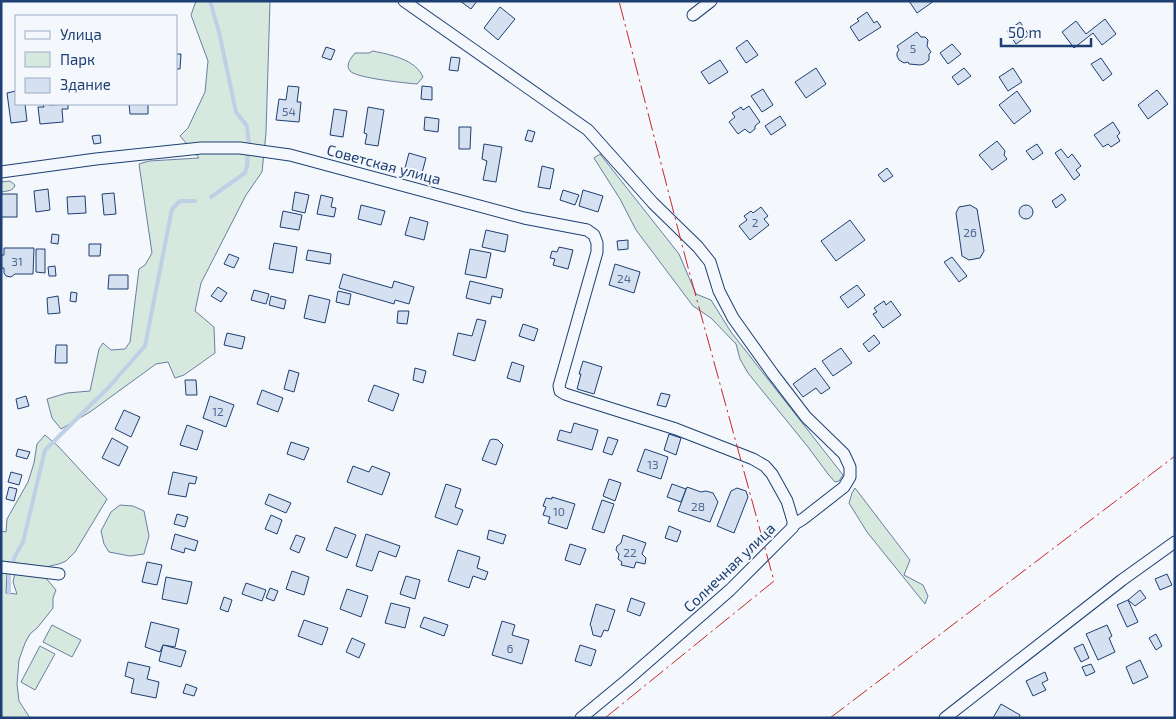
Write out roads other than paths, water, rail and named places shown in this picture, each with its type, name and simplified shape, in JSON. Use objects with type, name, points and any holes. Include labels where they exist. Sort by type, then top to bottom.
[{"type":"street","points":[[404,1],[588,130],[653,203],[710,262],[719,291],[733,318],[806,417],[844,454],[850,467],[850,478],[844,487],[793,525]]},
{"type":"street","points":[[693,15],[711,1]]},
{"type":"street","name":"Советская улица","points":[[1,172],[157,152],[204,148],[256,149],[290,155],[524,218],[587,230],[594,235],[597,243],[597,252],[559,386],[560,391]]},
{"type":"street","name":"Солнечная улица","points":[[560,391],[564,394],[676,429],[753,459],[765,466],[772,474],[787,501],[793,521],[792,527],[730,590],[581,718]]},
{"type":"street","points":[[946,718],[1122,580],[1175,542]]},
{"type":"street","points":[[1,567],[59,574]]},
{"type":"waterway","points":[[210,1],[219,32],[236,112],[247,126],[249,144]]},
{"type":"waterway","points":[[211,197],[245,173],[248,153]]},
{"type":"waterway","points":[[9,593],[9,575],[15,556],[23,542],[45,450],[108,388],[145,346],[172,209],[180,201],[195,201]]}]
